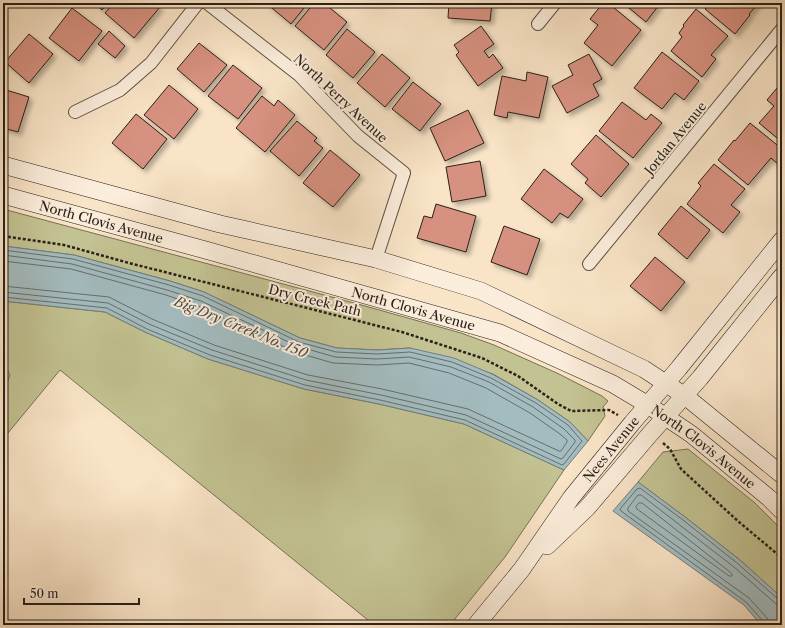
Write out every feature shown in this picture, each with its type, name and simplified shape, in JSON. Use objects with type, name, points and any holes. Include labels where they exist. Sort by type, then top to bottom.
[{"type":"main road","name":"North Clovis Avenue","points":[[3,165],[220,224],[376,259],[481,291],[644,368],[685,396],[782,475]]},
{"type":"main road","name":"North Clovis Avenue","points":[[3,195],[500,333],[613,384],[648,405],[691,434],[769,498],[782,512]]},
{"type":"main road","name":"Nees Avenue","points":[[476,625],[522,569],[571,498],[782,240]]},
{"type":"main road","name":"Nees Avenue","points":[[522,569],[587,508],[650,434],[685,396],[782,276]]},
{"type":"street","points":[[75,112],[120,90],[151,63],[198,3]]},
{"type":"street","name":"North Perry Avenue","points":[[208,3],[299,75],[358,136],[404,173],[376,259]]},
{"type":"street","points":[[538,24],[555,3]]},
{"type":"street","name":"Jordan Avenue","points":[[589,264],[782,29]]},
{"type":"path","name":"Dry Creek Path","points":[[3,236],[64,245],[129,263],[402,332],[482,358],[518,376],[558,404],[571,411],[609,410]]},
{"type":"path","points":[[670,449],[680,469],[782,558]]},
{"type":"shaded area","points":[[3,209],[461,333],[494,345],[559,374],[602,396],[608,401],[603,407],[605,416],[588,441],[570,422],[538,400],[493,374],[410,348],[377,350],[337,348],[300,338],[204,292],[170,281],[74,255],[3,246]]},
{"type":"shaded area","points":[[3,301],[105,312],[145,332],[208,359],[304,389],[379,404],[464,424],[564,470],[505,557],[450,625],[374,625],[60,370],[3,439]]},
{"type":"shaded area","points":[[688,449],[755,503],[782,530],[782,598],[740,560],[638,482],[663,452]]},
{"type":"water","name":"Big Dry Creek No. 150","points":[[3,246],[74,255],[170,281],[204,292],[300,338],[337,348],[377,350],[410,348],[454,358],[492,374],[538,400],[570,422],[588,441],[564,470],[464,424],[379,404],[304,389],[208,359],[145,332],[105,312],[3,301]]},
{"type":"water","points":[[3,361],[10,375],[3,394]]},
{"type":"water","points":[[638,482],[740,560],[780,596],[782,598],[782,625],[761,625],[744,605],[613,511]]},
{"type":"building","points":[[95,3],[108,3],[102,10]]},
{"type":"building","points":[[114,3],[154,3],[160,7],[134,38],[105,13]]},
{"type":"building","points":[[266,3],[308,3],[291,24]]},
{"type":"building","points":[[314,3],[324,3],[347,22],[324,50],[295,26]]},
{"type":"building","points":[[449,3],[492,3],[490,21],[448,18]]},
{"type":"building","points":[[603,3],[608,3],[641,30],[612,66],[584,43],[598,25],[590,19]]},
{"type":"building","points":[[623,3],[657,3],[659,5],[646,22]]},
{"type":"building","points":[[710,3],[759,3],[735,34],[705,9]]},
{"type":"building","points":[[72,8],[102,31],[79,61],[49,38]]},
{"type":"building","points":[[696,9],[728,36],[711,55],[716,59],[702,77],[671,51],[682,37],[679,33],[684,26],[683,25]]},
{"type":"building","points":[[481,26],[494,44],[484,51],[489,58],[493,54],[503,68],[478,86],[456,55],[459,52],[454,45]]},
{"type":"building","points":[[347,29],[375,52],[353,78],[326,55]]},
{"type":"building","points":[[109,31],[125,46],[115,58],[98,44]]},
{"type":"building","points":[[29,34],[53,54],[29,83],[5,62]]},
{"type":"building","points":[[199,43],[227,65],[204,92],[177,69]]},
{"type":"building","points":[[662,52],[699,81],[684,100],[675,93],[662,109],[634,88]]},
{"type":"building","points":[[382,54],[410,78],[385,107],[357,83]]},
{"type":"building","points":[[589,54],[602,79],[593,84],[599,96],[567,113],[552,86],[573,75],[568,65]]},
{"type":"building","points":[[233,65],[262,88],[238,119],[208,96]]},
{"type":"building","points":[[527,72],[548,77],[539,118],[508,112],[507,118],[494,115],[502,76],[526,81]]},
{"type":"building","points":[[413,82],[441,104],[420,131],[392,109]]},
{"type":"building","points":[[782,82],[782,142],[759,123],[774,106],[767,100]]},
{"type":"building","points":[[169,85],[198,109],[174,139],[144,115]]},
{"type":"building","points":[[3,89],[29,97],[18,132],[3,128]]},
{"type":"building","points":[[262,96],[274,106],[278,100],[295,115],[265,152],[236,128]]},
{"type":"building","points":[[622,102],[646,120],[651,114],[662,123],[633,158],[599,131]]},
{"type":"building","points":[[468,110],[484,143],[445,161],[430,128]]},
{"type":"building","points":[[136,114],[167,139],[143,169],[112,143]]},
{"type":"building","points":[[297,121],[317,138],[314,141],[323,148],[299,176],[270,151]]},
{"type":"building","points":[[750,123],[782,149],[782,159],[778,164],[771,158],[748,185],[718,160]]},
{"type":"building","points":[[596,135],[629,164],[601,197],[585,183],[588,179],[571,164]]},
{"type":"building","points":[[330,150],[360,175],[333,207],[303,183]]},
{"type":"building","points":[[480,161],[486,196],[452,202],[446,167]]},
{"type":"building","points":[[714,164],[745,189],[731,205],[740,212],[723,233],[687,204],[701,186],[698,183]]},
{"type":"building","points":[[544,169],[583,199],[568,218],[560,213],[552,223],[521,199]]},
{"type":"building","points":[[436,204],[476,216],[466,252],[417,238],[424,216],[432,218]]},
{"type":"building","points":[[681,206],[710,230],[687,259],[658,234]]},
{"type":"building","points":[[504,226],[540,239],[527,275],[491,262]]},
{"type":"building","points":[[655,257],[685,282],[661,311],[630,286]]}]
